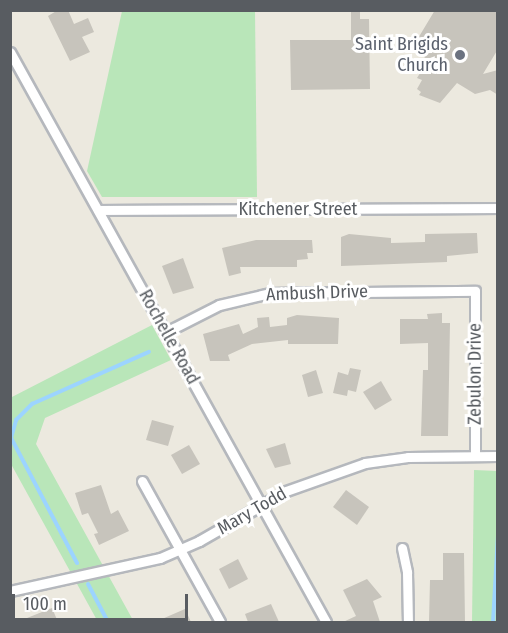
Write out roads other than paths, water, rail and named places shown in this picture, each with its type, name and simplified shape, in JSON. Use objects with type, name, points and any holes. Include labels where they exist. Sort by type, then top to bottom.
[{"type":"street","name":"Rochelle Road","points":[[10,52],[326,622]]},
{"type":"street","name":"Kitchener Street","points":[[98,210],[498,208]]},
{"type":"street","name":"Ambush Drive","points":[[166,332],[219,305],[270,293],[475,291]]},
{"type":"street","name":"Zebulon Drive","points":[[475,291],[475,456]]},
{"type":"street","name":"Mary Todd","points":[[10,591],[138,564],[180,550],[306,482],[365,463],[408,457],[498,456]]},
{"type":"street","points":[[142,481],[220,622]]},
{"type":"street","points":[[402,548],[407,572],[408,622]]},
{"type":"waterway","points":[[77,563],[11,438],[16,420],[32,404],[149,352]]},
{"type":"waterway","points":[[493,622],[498,535]]},
{"type":"waterway","points":[[88,584],[108,622]]},
{"type":"place","name":"Saint Brigids Church","points":[[460,55]]}]
